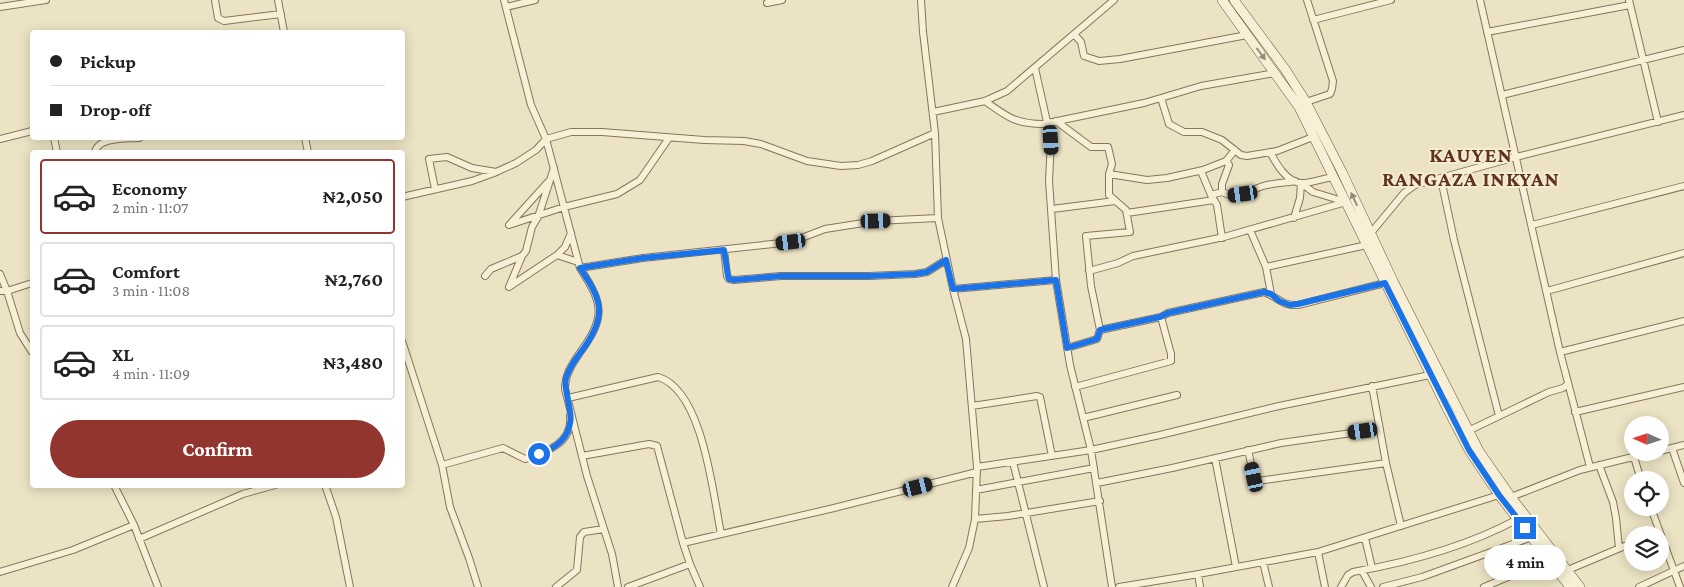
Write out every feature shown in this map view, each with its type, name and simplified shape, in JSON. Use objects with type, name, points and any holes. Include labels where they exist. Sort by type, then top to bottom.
[{"type":"main road","points":[[1222,0],[1299,107],[1430,375],[1469,450],[1499,495],[1547,557],[1580,587]]},
{"type":"main road","points":[[1234,0],[1306,102],[1468,431],[1479,451],[1563,572],[1570,587]]},
{"type":"street","points":[[0,7],[46,0]]},
{"type":"street","points":[[215,0],[218,18],[224,21],[281,14]]},
{"type":"street","points":[[278,0],[284,30]]},
{"type":"street","points":[[442,464],[503,448],[525,459],[553,449],[566,435],[571,423],[566,380],[570,368],[588,342],[600,313],[599,303],[593,287],[579,265],[546,140],[531,105],[505,3],[535,0]]},
{"type":"street","points":[[767,3],[782,0]]},
{"type":"street","points":[[922,0],[923,32],[935,133],[938,218],[946,260],[966,338],[977,470],[974,519],[969,548],[952,587]]},
{"type":"street","points":[[932,112],[985,101],[1007,91],[1114,0]]},
{"type":"street","points":[[1306,102],[1330,94],[1333,82],[1307,0]]},
{"type":"street","points":[[1313,20],[1391,0]]},
{"type":"street","points":[[1480,0],[1560,352],[1590,467]]},
{"type":"street","points":[[1487,32],[1629,3],[1658,122]]},
{"type":"street","points":[[1074,34],[1081,42],[1084,56],[1100,60],[1120,59],[1247,34]]},
{"type":"street","points":[[1502,95],[1684,50]]},
{"type":"street","points":[[1035,68],[1052,153],[1049,181],[1056,280],[1075,387],[1091,450],[1112,587]]},
{"type":"street","points":[[985,101],[1015,121],[1029,124],[1047,123],[1144,103],[1201,86],[1275,73]]},
{"type":"street","points":[[1161,98],[1169,124],[1184,132],[1202,132],[1222,140],[1241,155],[1247,156],[1270,152],[1313,137]]},
{"type":"street","points":[[1370,234],[1409,188],[1415,185],[1516,157],[1684,115]]},
{"type":"street","points":[[1056,121],[1091,147],[1108,147],[1112,164],[1109,174],[1109,195],[1126,210],[1130,232],[1086,236],[1094,308],[1100,330],[1097,339],[1067,348]]},
{"type":"street","points":[[405,196],[472,181],[516,163],[536,150],[546,140],[580,131],[669,138],[744,141],[762,144],[807,161],[841,166],[872,162],[935,133]]},
{"type":"street","points":[[0,139],[30,132]]},
{"type":"street","points":[[548,182],[509,225],[564,207],[617,194],[640,180],[669,138]]},
{"type":"street","points":[[95,150],[100,144],[118,140]]},
{"type":"street","points":[[1109,174],[1147,180],[1201,171],[1226,161],[1235,150]]},
{"type":"street","points":[[1270,152],[1279,168],[1313,192],[1346,202]]},
{"type":"street","points":[[435,189],[429,159],[447,157],[472,168],[496,172]]},
{"type":"street","points":[[1222,192],[1222,184],[1229,165],[1226,161]]},
{"type":"street","points":[[554,168],[532,227],[526,251],[509,287],[557,255],[565,247],[571,233]]},
{"type":"street","points":[[1201,171],[1217,205],[1222,238]]},
{"type":"street","points":[[1222,192],[1229,196],[1243,194],[1265,186],[1333,177]]},
{"type":"street","points":[[1441,179],[1456,250],[1499,416]]},
{"type":"street","points":[[1294,218],[1300,198],[1298,182]]},
{"type":"street","points":[[1532,226],[1684,186]]},
{"type":"street","points":[[1127,213],[1213,198],[1222,192]]},
{"type":"street","points":[[1052,210],[1116,201]]},
{"type":"street","points":[[1089,271],[1118,263],[1133,256],[1222,238],[1346,202]]},
{"type":"street","points":[[557,255],[579,265],[791,242],[825,229],[876,221],[938,218]]},
{"type":"street","points":[[1250,230],[1266,267],[1271,294]]},
{"type":"street","points":[[1266,267],[1366,245]]},
{"type":"street","points":[[724,250],[728,276],[731,280],[781,276],[915,274],[927,272],[946,260]]},
{"type":"street","points":[[1547,291],[1684,252]]},
{"type":"street","points":[[485,276],[491,269],[522,256]]},
{"type":"street","points":[[0,274],[4,291],[20,333],[30,349]]},
{"type":"street","points":[[953,289],[1056,280]]},
{"type":"street","points":[[1100,330],[1249,294],[1264,292],[1290,305],[1385,283]]},
{"type":"street","points":[[4,291],[30,284]]},
{"type":"street","points":[[1075,387],[1170,361],[1171,354],[1160,317]]},
{"type":"street","points":[[1560,352],[1684,321]]},
{"type":"street","points":[[405,350],[442,464],[450,507],[478,587]]},
{"type":"street","points":[[683,543],[834,508],[977,470],[1013,462],[1091,450],[1279,406],[1430,375]]},
{"type":"street","points":[[568,398],[658,378],[667,380],[690,408],[705,452],[721,534]]},
{"type":"street","points":[[1468,431],[1568,384]]},
{"type":"street","points":[[1372,386],[1386,462],[1401,526]]},
{"type":"street","points":[[1575,412],[1684,387]]},
{"type":"street","points":[[1083,418],[1177,394]]},
{"type":"street","points":[[972,406],[1040,396],[1052,456]]},
{"type":"street","points":[[568,398],[582,456],[612,554],[618,587]]},
{"type":"street","points":[[1097,483],[1281,442],[1380,429]]},
{"type":"street","points":[[582,456],[649,444],[656,446],[683,543],[700,587]]},
{"type":"street","points":[[1669,449],[1684,445]]},
{"type":"street","points":[[1672,448],[1684,483]]},
{"type":"street","points":[[1248,450],[1254,477],[1258,481],[1386,462]]},
{"type":"street","points":[[1215,458],[1236,567]]},
{"type":"street","points":[[1511,497],[1590,467],[1624,459]]},
{"type":"street","points":[[1013,462],[1044,587]]},
{"type":"street","points":[[1599,465],[1613,502],[1619,548]]},
{"type":"street","points":[[976,490],[1094,468]]},
{"type":"street","points":[[115,488],[134,526],[158,587]]},
{"type":"street","points":[[138,539],[243,494],[264,488]]},
{"type":"street","points":[[326,488],[336,517],[350,587]]},
{"type":"street","points":[[1118,587],[1318,552],[1499,495]]},
{"type":"street","points":[[974,519],[1100,501]]},
{"type":"street","points":[[1341,587],[1348,575],[1353,572],[1414,560],[1443,551],[1494,532],[1518,520]]},
{"type":"street","points":[[0,572],[73,550],[134,526]]},
{"type":"street","points":[[556,587],[577,570],[580,537],[584,532],[604,528]]},
{"type":"street","points":[[1383,587],[1422,577],[1532,537]]},
{"type":"street","points":[[1365,538],[1372,568]]},
{"type":"street","points":[[1563,572],[1624,546]]},
{"type":"street","points":[[1318,552],[1326,587]]},
{"type":"street","points":[[1484,587],[1547,557]]},
{"type":"street","points":[[1669,560],[1680,587]]},
{"type":"street","points":[[1263,562],[1269,587]]},
{"type":"street","points":[[628,587],[690,564]]},
{"type":"street","points":[[1639,587],[1684,566]]},
{"type":"street","points":[[1362,571],[1371,587]]},
{"type":"street","points":[[1198,574],[1200,587]]},
{"type":"district","name":"KAUYEN RANGAZA INKYAN","points":[[1471,167]]},
{"type":"route","points":[[539,454],[553,449],[566,435],[571,423],[565,389],[566,380],[570,368],[588,342],[600,313],[599,303],[593,287],[580,268],[643,258],[724,250],[728,276],[729,279],[734,280],[781,276],[915,274],[927,272],[946,260],[953,289],[1056,280],[1067,348],[1097,339],[1100,335],[1100,330],[1249,294],[1264,292],[1290,305],[1385,283],[1469,450],[1499,495],[1525,528]]}]
